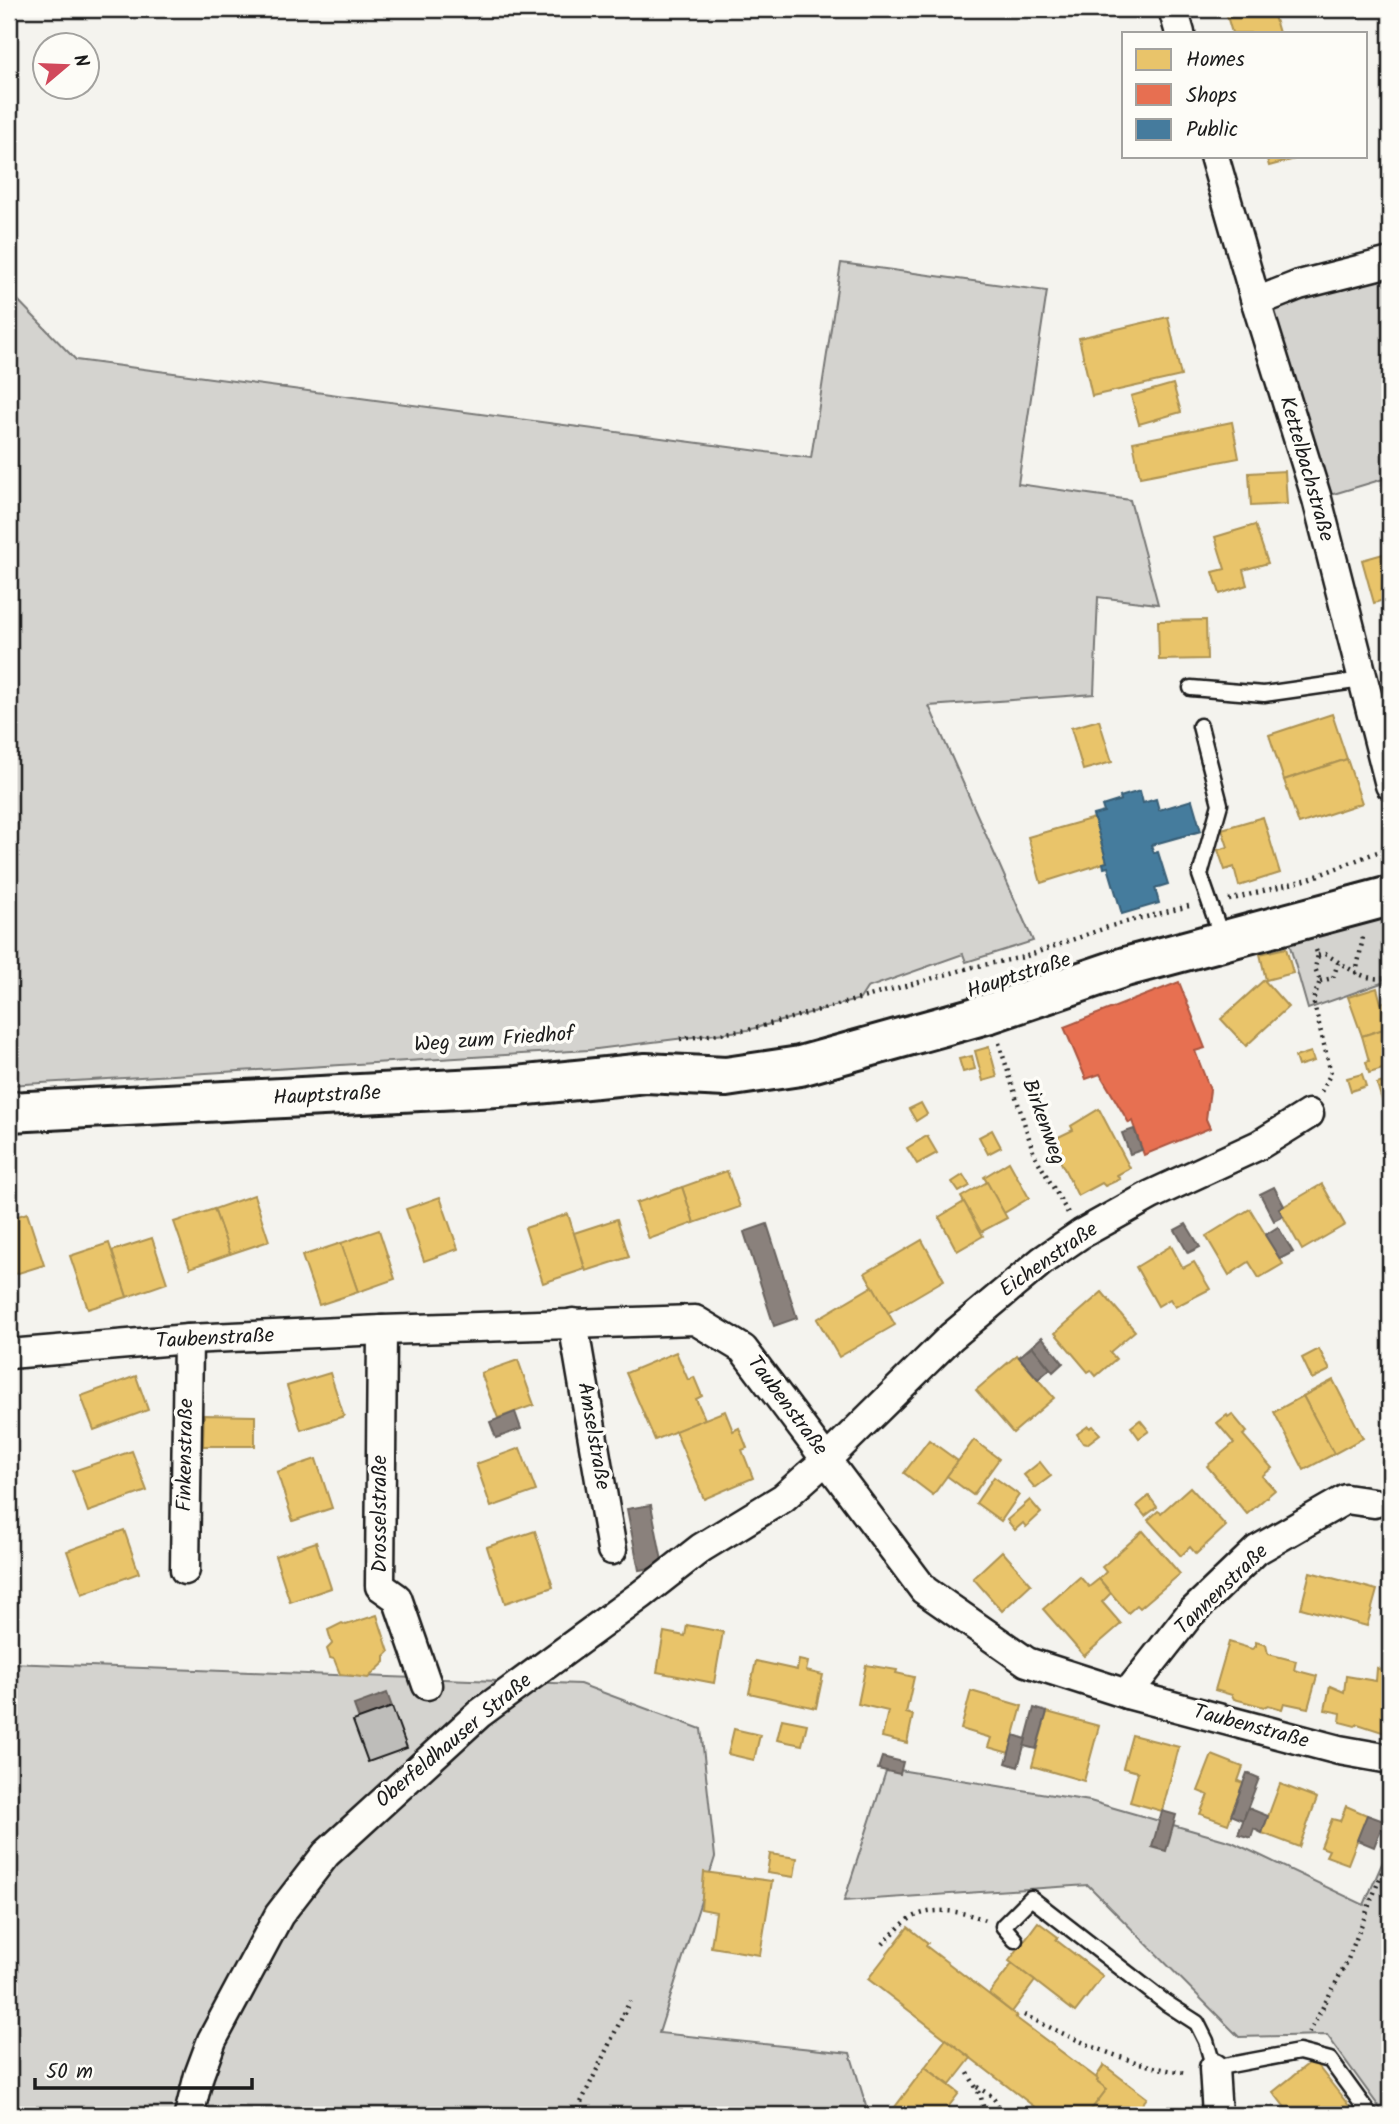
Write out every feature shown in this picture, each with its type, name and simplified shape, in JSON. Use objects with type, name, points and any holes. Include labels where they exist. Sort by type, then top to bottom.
[{"type":"main road","name":"Hauptstraße","points":[[646,1073],[703,1056],[788,1043],[848,1028],[1150,934],[1259,911],[1390,869]]},
{"type":"main road","name":"Hauptstraße","points":[[9,1112],[517,1086],[646,1073],[726,1077],[800,1066],[990,1013],[1125,967],[1216,921],[1312,937],[1390,896]]},
{"type":"street","points":[[1173,9],[1180,32]]},
{"type":"street","name":"Kettelbachstraße","points":[[1215,158],[1317,499],[1390,785]]},
{"type":"street","points":[[1256,302],[1299,285],[1390,262]]},
{"type":"street","name":"Eichenstraße","points":[[827,1459],[951,1336],[999,1294],[1081,1234],[1151,1195],[1259,1145],[1309,1114]]},
{"type":"street","name":"Taubenstraße","points":[[9,1354],[188,1339],[695,1320],[743,1349],[923,1590],[1027,1662],[1127,1694],[1339,1750],[1390,1759]]},
{"type":"street","name":"Amselstraße","points":[[573,1323],[612,1550]]},
{"type":"street","name":"Drosselstraße","points":[[382,1330],[380,1586],[397,1598],[427,1685]]},
{"type":"street","name":"Finkenstraße","points":[[185,1570],[188,1339]]},
{"type":"street","name":"Oberfeldhauser Straße","points":[[189,2115],[212,2039],[235,1995],[279,1915],[326,1854],[478,1714],[701,1548],[783,1498],[827,1459]]},
{"type":"street","name":"Tannenstraße","points":[[1127,1694],[1190,1614],[1257,1550],[1346,1499],[1374,1503]]},
{"type":"street","points":[[1214,2071],[1217,2115]]},
{"type":"lane","points":[[1191,688],[1264,694],[1362,680]]},
{"type":"lane","points":[[1200,726],[1220,804],[1200,875],[1216,921]]},
{"type":"lane","points":[[1015,1940],[1003,1926],[1031,1898],[1166,2003],[1197,2023],[1206,2041],[1214,2071],[1299,2052],[1329,2060],[1370,2115]]},
{"type":"path","points":[[669,1040],[748,1030],[973,967],[1024,957],[1111,926],[1216,921],[1233,900],[1309,879],[1390,847]]},
{"type":"path","points":[[1312,937],[1325,954],[1338,963],[1365,976],[1384,979],[1390,977]]},
{"type":"path","points":[[1309,1114],[1331,1073],[1313,1000],[1320,981],[1315,968],[1312,937]]},
{"type":"path","points":[[1320,981],[1333,978],[1338,963]]},
{"type":"path","name":"Birkenweg","points":[[990,1013],[1034,1154],[1081,1234]]},
{"type":"path","points":[[1299,2052],[1347,1962],[1390,1852]]},
{"type":"path","points":[[883,1944],[909,1919],[933,1911],[964,1912],[1003,1926]]},
{"type":"path","points":[[575,2115],[630,2001]]},
{"type":"path","points":[[1024,2015],[1124,2058],[1170,2071],[1214,2071]]},
{"type":"path","points":[[968,2073],[981,2097],[985,2115]]},
{"type":"path","points":[[975,2086],[992,2096],[1005,2115]]},
{"type":"shaded area","points":[[841,263],[1047,291],[1018,484],[1130,500],[1158,604],[1098,597],[1094,694],[929,706],[1033,941],[966,962],[963,954],[867,988],[860,999],[748,1030],[589,1050],[9,1085],[9,291],[76,360],[811,458]]},
{"type":"shaded area","points":[[1390,266],[1390,477],[1317,499],[1256,302]]},
{"type":"shaded area","points":[[1383,917],[1390,921],[1390,980],[1308,1009],[1289,943]]},
{"type":"shaded area","points":[[9,1663],[580,1684],[701,1729],[715,1857],[659,2033],[850,2053],[869,2115],[9,2115]]},
{"type":"shaded area","points":[[887,1768],[1090,1801],[1232,1842],[1364,1905],[1390,1850],[1390,2115],[1385,2115],[1327,2035],[1239,2037],[1088,1885],[844,1901]]},
{"type":"building: Homes","points":[[1225,9],[1272,9],[1279,32],[1232,32]]},
{"type":"building: Homes","points":[[1267,158],[1299,158],[1269,166]]},
{"type":"building: Homes","points":[[1168,317],[1181,376],[1092,396],[1079,338]]},
{"type":"building: Homes","points":[[1173,384],[1181,412],[1139,424],[1131,396]]},
{"type":"building: Homes","points":[[1232,422],[1239,458],[1140,477],[1133,442]]},
{"type":"building: Homes","points":[[1285,471],[1287,504],[1251,506],[1249,473]]},
{"type":"building: Homes","points":[[1255,525],[1268,563],[1243,570],[1247,585],[1220,594],[1213,572],[1225,569],[1215,537]]},
{"type":"building: Homes","points":[[1390,552],[1390,598],[1374,603],[1362,560]]},
{"type":"building: Homes","points":[[1206,620],[1207,659],[1159,660],[1158,621]]},
{"type":"building: Homes","points":[[1332,714],[1347,759],[1284,780],[1269,735]]},
{"type":"building: Homes","points":[[1099,720],[1112,762],[1083,770],[1071,728]]},
{"type":"building: Homes","points":[[1347,759],[1362,803],[1299,824],[1284,780]]},
{"type":"building: Homes","points":[[1263,817],[1280,873],[1239,886],[1234,867],[1225,870],[1218,850],[1228,847],[1222,829]]},
{"type":"building: Homes","points":[[1094,818],[1107,862],[1041,883],[1028,837]]},
{"type":"building: Homes","points":[[1286,948],[1293,973],[1266,980],[1260,954]]},
{"type":"building: Homes","points":[[1264,980],[1288,1007],[1246,1046],[1221,1019]]},
{"type":"building: Homes","points":[[1377,988],[1381,1003],[1390,1000],[1390,1027],[1362,1036],[1348,997]]},
{"type":"building: Homes","points":[[1390,1027],[1390,1067],[1369,1073],[1366,1062],[1369,1061],[1362,1036]]},
{"type":"building: Homes","points":[[989,1047],[997,1077],[983,1081],[975,1051]]},
{"type":"building: Homes","points":[[1311,1052],[1314,1061],[1298,1066],[1295,1057]]},
{"type":"building: Homes","points":[[972,1056],[975,1069],[963,1072],[959,1059]]},
{"type":"building: Homes","points":[[1362,1074],[1366,1086],[1351,1091],[1347,1078]]},
{"type":"building: Homes","points":[[1390,1080],[1390,1109],[1388,1099],[1382,1100],[1377,1084]]},
{"type":"building: Homes","points":[[921,1103],[927,1114],[916,1121],[909,1109]]},
{"type":"building: Homes","points":[[1099,1109],[1130,1168],[1117,1175],[1120,1179],[1105,1186],[1102,1183],[1078,1196],[1050,1141],[1073,1130],[1071,1126]]},
{"type":"building: Homes","points":[[992,1130],[1001,1147],[988,1154],[979,1137]]},
{"type":"building: Homes","points":[[927,1136],[937,1153],[917,1164],[907,1148]]},
{"type":"building: Homes","points":[[1009,1162],[1029,1198],[1004,1213],[984,1177]]},
{"type":"building: Homes","points":[[727,1171],[740,1207],[694,1223],[682,1187]]},
{"type":"building: Homes","points":[[963,1175],[970,1186],[959,1192],[952,1182]]},
{"type":"building: Homes","points":[[987,1182],[1007,1218],[981,1232],[961,1197]]},
{"type":"building: Homes","points":[[1322,1184],[1345,1225],[1302,1250],[1279,1209]]},
{"type":"building: Homes","points":[[682,1187],[694,1223],[649,1239],[636,1203]]},
{"type":"building: Homes","points":[[254,1195],[269,1241],[230,1254],[214,1209]]},
{"type":"building: Homes","points":[[440,1197],[458,1249],[424,1261],[406,1209]]},
{"type":"building: Homes","points":[[964,1202],[983,1236],[957,1251],[939,1217]]},
{"type":"building: Homes","points":[[214,1209],[230,1254],[190,1268],[174,1222]]},
{"type":"building: Homes","points":[[1250,1209],[1283,1264],[1259,1278],[1249,1262],[1229,1275],[1206,1236]]},
{"type":"building: Homes","points":[[27,1213],[44,1265],[9,1276],[9,1219]]},
{"type":"building: Homes","points":[[568,1214],[585,1269],[543,1283],[525,1228]]},
{"type":"building: Homes","points":[[617,1219],[629,1257],[586,1271],[574,1233]]},
{"type":"building: Homes","points":[[379,1230],[395,1279],[358,1292],[341,1243]]},
{"type":"building: Homes","points":[[152,1238],[167,1283],[127,1297],[112,1251]]},
{"type":"building: Homes","points":[[922,1240],[944,1280],[888,1313],[865,1273]]},
{"type":"building: Homes","points":[[109,1243],[127,1297],[88,1309],[70,1256]]},
{"type":"building: Homes","points":[[341,1243],[358,1292],[319,1305],[302,1256]]},
{"type":"building: Homes","points":[[1171,1246],[1183,1268],[1194,1262],[1210,1289],[1175,1307],[1170,1299],[1158,1306],[1136,1267]]},
{"type":"building: Homes","points":[[873,1286],[895,1325],[839,1357],[817,1319]]},
{"type":"building: Homes","points":[[1102,1292],[1135,1331],[1110,1352],[1116,1359],[1096,1376],[1091,1370],[1088,1372],[1055,1333]]},
{"type":"building: Homes","points":[[1319,1349],[1330,1370],[1312,1379],[1302,1358]]},
{"type":"building: Homes","points":[[676,1352],[688,1380],[694,1377],[702,1396],[696,1399],[705,1419],[655,1440],[626,1373]]},
{"type":"building: Homes","points":[[1017,1355],[1054,1398],[1013,1433],[976,1390]]},
{"type":"building: Homes","points":[[518,1360],[534,1405],[498,1418],[481,1373]]},
{"type":"building: Homes","points":[[330,1373],[344,1416],[301,1430],[287,1386]]},
{"type":"building: Homes","points":[[136,1376],[148,1410],[94,1430],[81,1396]]},
{"type":"building: Homes","points":[[1333,1380],[1363,1438],[1334,1454],[1303,1396]]},
{"type":"building: Homes","points":[[1303,1396],[1334,1454],[1304,1470],[1274,1412]]},
{"type":"building: Homes","points":[[725,1411],[733,1431],[739,1428],[747,1448],[742,1450],[753,1478],[704,1499],[675,1431]]},
{"type":"building: Homes","points":[[1232,1414],[1247,1432],[1243,1435],[1272,1468],[1262,1476],[1275,1490],[1247,1514],[1207,1466],[1234,1443],[1217,1423]]},
{"type":"building: Homes","points":[[204,1415],[255,1416],[255,1446],[203,1446]]},
{"type":"building: Homes","points":[[1140,1420],[1149,1431],[1139,1438],[1131,1427]]},
{"type":"building: Homes","points":[[1088,1426],[1093,1426],[1100,1434],[1087,1444],[1083,1443],[1077,1434]]},
{"type":"building: Homes","points":[[929,1440],[958,1461],[933,1495],[904,1473]]},
{"type":"building: Homes","points":[[974,1440],[999,1459],[973,1495],[947,1476]]},
{"type":"building: Homes","points":[[520,1448],[536,1491],[491,1507],[476,1464]]},
{"type":"building: Homes","points":[[132,1451],[147,1491],[88,1512],[73,1471]]},
{"type":"building: Homes","points":[[316,1459],[332,1508],[293,1521],[277,1472]]},
{"type":"building: Homes","points":[[1040,1462],[1051,1476],[1035,1488],[1024,1475]]},
{"type":"building: Homes","points":[[994,1477],[1019,1495],[1001,1521],[976,1503]]},
{"type":"building: Homes","points":[[1190,1487],[1226,1526],[1196,1554],[1190,1547],[1181,1556],[1148,1520],[1158,1511],[1161,1513]]},
{"type":"building: Homes","points":[[1149,1496],[1157,1507],[1145,1516],[1137,1506]]},
{"type":"building: Homes","points":[[1030,1500],[1041,1513],[1026,1527],[1023,1523],[1015,1530],[1007,1520]]},
{"type":"building: Homes","points":[[124,1530],[139,1573],[82,1594],[67,1551]]},
{"type":"building: Homes","points":[[535,1531],[553,1587],[505,1603],[487,1547]]},
{"type":"building: Homes","points":[[1143,1531],[1180,1574],[1140,1608],[1137,1605],[1128,1613],[1099,1579],[1106,1572],[1102,1567]]},
{"type":"building: Homes","points":[[316,1542],[331,1588],[290,1602],[275,1556]]},
{"type":"building: Homes","points":[[1002,1551],[1031,1584],[1002,1611],[973,1578]]},
{"type":"building: Homes","points":[[1310,1572],[1377,1590],[1367,1626],[1301,1608]]},
{"type":"building: Homes","points":[[1080,1577],[1089,1587],[1099,1579],[1111,1593],[1102,1602],[1121,1624],[1084,1656],[1043,1609]]},
{"type":"building: Homes","points":[[377,1615],[389,1652],[385,1656],[385,1662],[368,1678],[340,1674],[327,1649],[332,1644],[328,1630],[342,1623],[346,1625]]},
{"type":"building: Homes","points":[[687,1625],[723,1632],[714,1683],[657,1672],[664,1632],[685,1636]]},
{"type":"building: Homes","points":[[1229,1642],[1252,1649],[1256,1642],[1266,1645],[1268,1654],[1296,1661],[1294,1670],[1317,1676],[1308,1708],[1284,1703],[1282,1709],[1268,1705],[1264,1707],[1234,1699],[1232,1695],[1215,1690]]},
{"type":"building: Homes","points":[[799,1660],[808,1662],[806,1671],[823,1675],[816,1708],[749,1693],[756,1661],[797,1670]]},
{"type":"building: Homes","points":[[866,1665],[897,1670],[896,1673],[914,1677],[906,1713],[913,1715],[907,1743],[882,1737],[888,1711],[858,1704]]},
{"type":"building: Homes","points":[[1377,1668],[1385,1672],[1390,1669],[1390,1731],[1385,1733],[1358,1724],[1355,1726],[1340,1722],[1341,1713],[1325,1710],[1330,1686],[1344,1692],[1346,1676],[1376,1681]]},
{"type":"building: Homes","points":[[971,1691],[1022,1706],[1009,1753],[988,1747],[991,1738],[961,1729]]},
{"type":"building: Homes","points":[[1047,1712],[1099,1726],[1084,1781],[1032,1766]]},
{"type":"building: Homes","points":[[782,1719],[807,1724],[802,1745],[777,1740]]},
{"type":"building: Homes","points":[[734,1729],[760,1735],[754,1760],[728,1754]]},
{"type":"building: Homes","points":[[1132,1735],[1179,1747],[1162,1811],[1130,1802],[1138,1772],[1123,1768]]},
{"type":"building: Homes","points":[[1212,1755],[1243,1767],[1238,1781],[1243,1783],[1228,1824],[1200,1814],[1208,1795],[1198,1791]]},
{"type":"building: Homes","points":[[1280,1784],[1317,1798],[1299,1847],[1262,1833]]},
{"type":"building: Homes","points":[[1346,1806],[1367,1815],[1348,1864],[1326,1856],[1329,1850],[1321,1847],[1332,1819],[1340,1821]]},
{"type":"building: Homes","points":[[770,1854],[797,1858],[794,1877],[767,1873]]},
{"type":"building: Homes","points":[[704,1872],[772,1881],[760,1955],[711,1947],[716,1912],[701,1909]]},
{"type":"building: Homes","points":[[1038,1922],[1058,1937],[1056,1940],[1103,1976],[1075,2012],[1009,1961]]},
{"type":"building: Homes","points":[[908,1927],[928,1943],[926,1946],[1098,2079],[1107,2089],[1087,2115],[1045,2115],[868,1979]]},
{"type":"building: Homes","points":[[1012,1964],[1035,1981],[1012,2012],[989,1994]]},
{"type":"building: Homes","points":[[946,2039],[971,2058],[950,2085],[925,2067]]},
{"type":"building: Homes","points":[[1313,2060],[1353,2111],[1347,2115],[1291,2115],[1273,2092]]},
{"type":"building: Homes","points":[[1104,2065],[1147,2098],[1134,2115],[1088,2114],[1107,2089],[1096,2077]]},
{"type":"building: Homes","points":[[925,2067],[959,2093],[942,2115],[889,2115]]},
{"type":"building: Shops","points":[[1179,982],[1205,1048],[1195,1051],[1210,1090],[1206,1119],[1210,1128],[1144,1155],[1132,1121],[1129,1123],[1100,1074],[1086,1079],[1064,1027]]},
{"type":"building: Public","points":[[1140,791],[1143,803],[1156,799],[1159,810],[1192,800],[1201,831],[1151,845],[1154,853],[1158,852],[1168,884],[1155,888],[1159,903],[1122,914],[1108,867],[1104,868],[1103,863],[1107,862],[1093,815],[1104,812],[1102,806]]},
{"type":"building: Industry","points":[[1134,1129],[1142,1150],[1130,1154],[1122,1133]]},
{"type":"building: Industry","points":[[1274,1187],[1284,1206],[1279,1209],[1283,1216],[1274,1221],[1260,1194]]},
{"type":"building: Industry","points":[[767,1224],[797,1318],[774,1326],[744,1232]]},
{"type":"building: Industry","points":[[1186,1224],[1200,1247],[1188,1253],[1175,1230]]},
{"type":"building: Industry","points":[[1278,1227],[1293,1252],[1280,1259],[1265,1235]]},
{"type":"building: Industry","points":[[1042,1337],[1063,1363],[1053,1372],[1032,1346]]},
{"type":"building: Industry","points":[[1032,1346],[1050,1369],[1038,1379],[1019,1357]]},
{"type":"building: Industry","points":[[515,1412],[521,1429],[496,1438],[490,1422]]},
{"type":"building: Industry","points":[[651,1505],[663,1566],[639,1570],[627,1509]]},
{"type":"building: Industry","points":[[387,1693],[392,1707],[359,1719],[354,1705]]},
{"type":"building: Industry","points":[[1034,1708],[1047,1712],[1036,1749],[1024,1746]]},
{"type":"building: Industry","points":[[1014,1735],[1026,1739],[1018,1767],[1006,1763]]},
{"type":"building: Industry","points":[[882,1757],[903,1762],[900,1774],[878,1769]]},
{"type":"building: Industry","points":[[1247,1773],[1259,1778],[1243,1820],[1231,1815]]},
{"type":"building: Industry","points":[[1248,1808],[1268,1816],[1262,1833],[1254,1829],[1251,1838],[1238,1834]]},
{"type":"building: Industry","points":[[1162,1811],[1176,1815],[1166,1851],[1152,1847]]},
{"type":"building: Industry","points":[[1367,1815],[1384,1821],[1374,1847],[1357,1840]]},
{"type":"building: Other","points":[[392,1707],[407,1748],[368,1762],[353,1721]]}]
